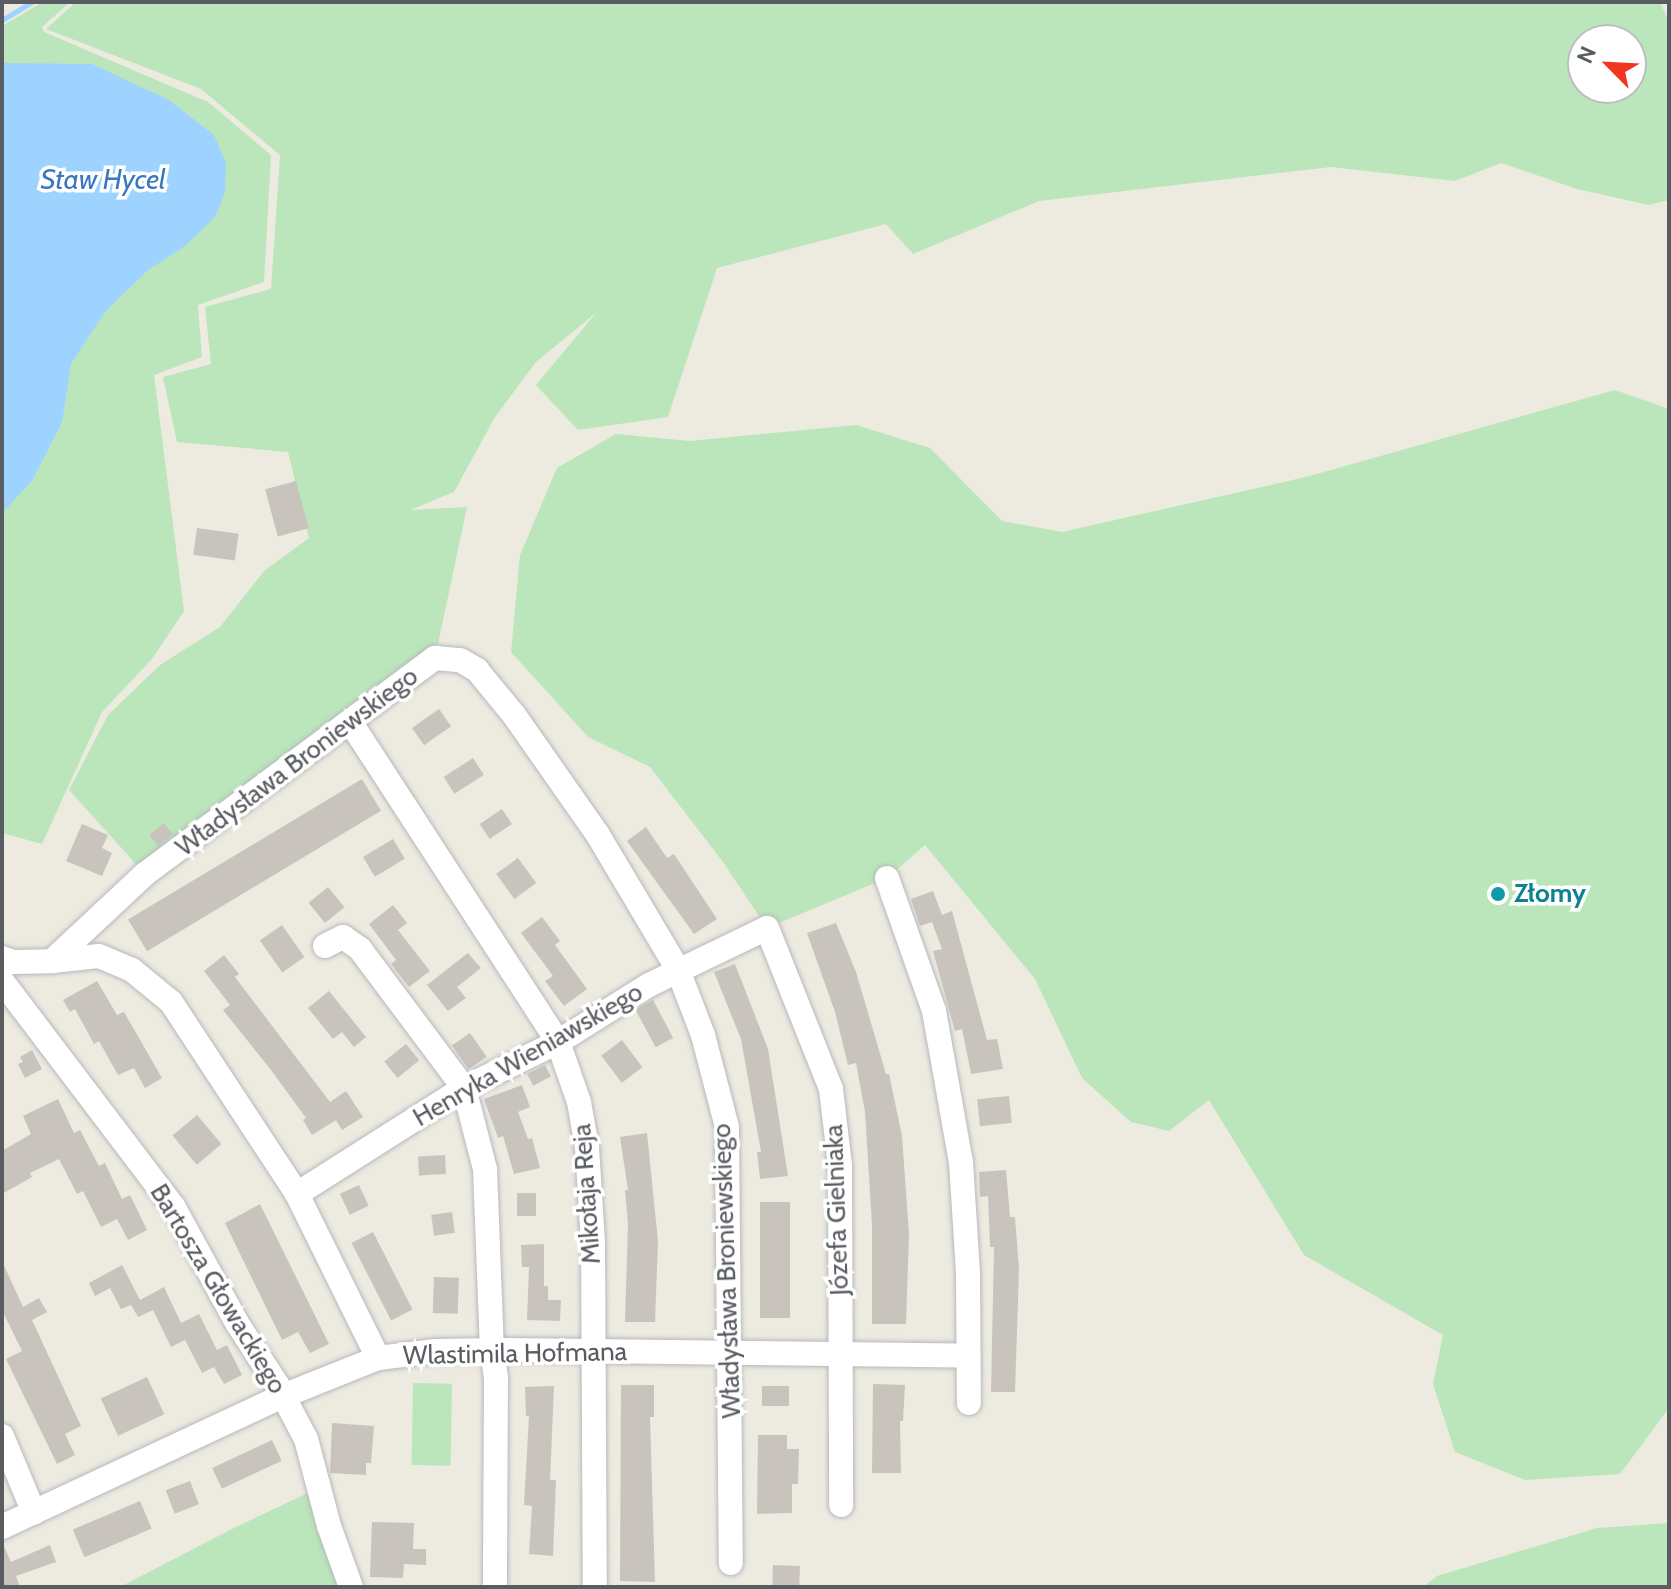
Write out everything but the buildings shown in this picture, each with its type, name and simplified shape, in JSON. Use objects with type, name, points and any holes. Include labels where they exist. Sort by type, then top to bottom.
[{"type":"street","name":"Władysława Broniewskiego","points":[[52,961],[145,874],[435,658],[460,660],[477,670],[514,715],[598,835],[678,970],[703,1035],[727,1127],[731,1563]]},
{"type":"street","name":"Mikołaja Reja","points":[[351,723],[558,1042],[579,1102],[587,1147],[595,1587]]},
{"type":"street","points":[[887,878],[934,1011],[961,1162],[968,1260],[969,1403]]},
{"type":"street","name":"Henryka Wieniawskiego","points":[[297,1194],[464,1088],[558,1042],[678,970],[767,928]]},
{"type":"street","name":"Józefa Gielniaka","points":[[767,928],[831,1089],[840,1166],[841,1505]]},
{"type":"street","points":[[325,946],[343,937],[360,949],[464,1088],[485,1169],[492,1350],[496,1378],[495,1587]]},
{"type":"street","points":[[2,958],[13,962],[99,956],[132,970],[171,1002],[297,1194],[378,1358]]},
{"type":"street","name":"Bartosza Głowackiego","points":[[2,981],[173,1206],[237,1323],[283,1396],[306,1439],[329,1526],[351,1587]]},
{"type":"street","name":"Wlastimila Hofmana","points":[[2,1527],[283,1396],[378,1358],[436,1351],[492,1350],[967,1356]]},
{"type":"street","points":[[2,1436],[34,1513]]},
{"type":"green space","points":[[43,2],[70,2],[42,27],[44,32],[208,102],[271,155],[264,282],[198,305],[202,357],[154,375],[184,611],[152,659],[102,712],[42,844],[2,833],[2,26]]},
{"type":"green space","points":[[76,2],[1660,2],[1669,22],[1669,200],[1649,205],[1577,189],[1501,163],[1455,181],[1331,167],[1039,201],[913,254],[886,224],[717,268],[668,417],[578,430],[536,385],[597,312],[536,362],[495,417],[454,492],[410,510],[467,507],[435,658],[145,874],[69,790],[108,715],[160,665],[220,627],[264,571],[309,538],[288,452],[177,442],[163,377],[211,364],[205,307],[271,289],[280,155],[201,89],[46,29]]},
{"type":"green space","points":[[1615,390],[1669,409],[1669,1408],[1620,1474],[1525,1480],[1455,1452],[1433,1384],[1443,1335],[1304,1255],[1209,1100],[1169,1131],[1131,1122],[1082,1078],[1035,979],[925,845],[887,878],[767,928],[723,862],[650,767],[588,737],[511,652],[520,555],[557,468],[616,434],[690,441],[856,425],[930,448],[1002,521],[1062,532],[1306,477]]},
{"type":"green space","points":[[413,1383],[452,1384],[451,1466],[412,1465]]},
{"type":"green space","points":[[318,1488],[351,1587],[120,1587],[230,1530]]},
{"type":"green space","points":[[1669,1523],[1669,1587],[1423,1587],[1437,1576],[1597,1528]]},
{"type":"water","name":"Staw Hycel","points":[[2,63],[92,64],[169,100],[214,135],[226,163],[225,193],[215,217],[185,246],[147,271],[105,312],[71,364],[62,422],[32,481],[2,513]]},
{"type":"waterway","points":[[2,20],[32,2]]},
{"type":"place","name":"Złomy","points":[[1498,894]]}]
